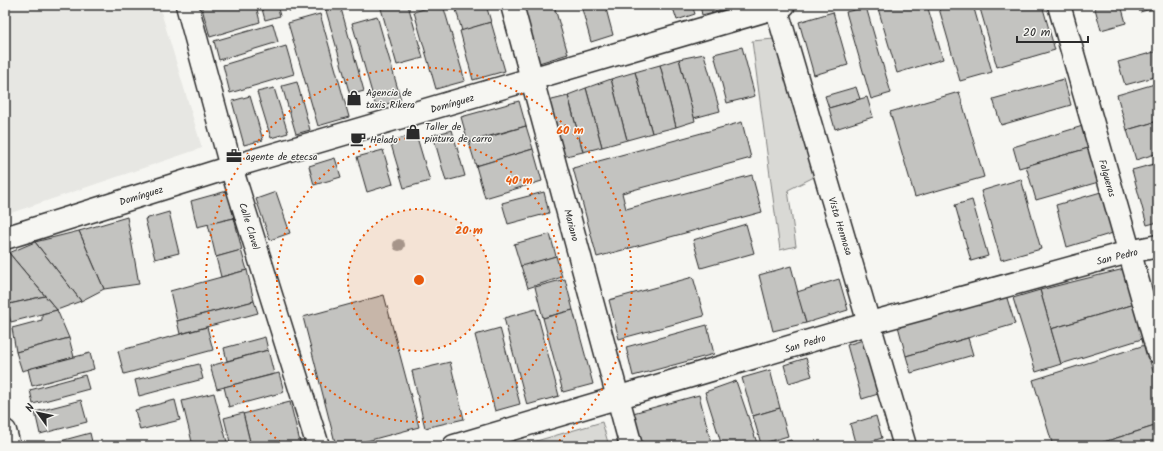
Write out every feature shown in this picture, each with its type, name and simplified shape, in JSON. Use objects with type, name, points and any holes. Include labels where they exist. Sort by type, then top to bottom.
[{"type":"street","name":"Calle Clavel","points":[[187,5],[231,167],[318,446]]},
{"type":"street","name":"Mariano","points":[[512,5],[631,446]]},
{"type":"street","name":"Falgueras","points":[[1059,5],[1158,352]]},
{"type":"street","name":"Domínguez","points":[[5,238],[231,167],[780,6]]},
{"type":"street","name":"Vista Hermosa","points":[[780,6],[905,446]]},
{"type":"street","name":"San Pedro","points":[[454,446],[619,399],[870,323],[1129,252],[1158,246]]},
{"type":"street","points":[[5,431],[9,446]]},
{"type":"shaded area","points":[[5,5],[159,5],[202,148],[5,215]]},
{"type":"shaded area","points":[[774,39],[814,177],[788,190],[796,246],[780,250],[752,41]]},
{"type":"shaded area","points":[[602,422],[609,446],[519,446]]},
{"type":"building","points":[[201,5],[256,5],[260,22],[210,37]]},
{"type":"building","points":[[261,5],[277,5],[280,16],[265,20]]},
{"type":"building","points":[[288,5],[302,5],[303,8],[289,11]]},
{"type":"building","points":[[340,5],[364,91],[350,95],[325,7]]},
{"type":"building","points":[[380,5],[408,5],[423,58],[397,65]]},
{"type":"building","points":[[437,5],[443,5],[465,81],[436,89],[414,12]]},
{"type":"building","points":[[486,5],[491,22],[462,31],[455,6]]},
{"type":"building","points":[[523,5],[554,5],[568,54],[539,63]]},
{"type":"building","points":[[581,5],[605,5],[613,35],[591,42]]},
{"type":"building","points":[[672,5],[692,5],[695,14],[677,20]]},
{"type":"building","points":[[700,5],[737,5],[737,6],[702,15]]},
{"type":"building","points":[[877,5],[927,5],[943,59],[897,73]]},
{"type":"building","points":[[938,5],[973,5],[992,72],[960,81]]},
{"type":"building","points":[[979,5],[1042,5],[1055,50],[997,67]]},
{"type":"building","points":[[1094,5],[1121,5],[1126,23],[1101,30]]},
{"type":"building","points":[[1138,5],[1158,5],[1158,7],[1140,12]]},
{"type":"building","points":[[866,7],[891,93],[871,99],[846,12]]},
{"type":"building","points":[[833,12],[848,65],[814,75],[799,22]]},
{"type":"building","points":[[320,14],[349,117],[318,126],[288,23]]},
{"type":"building","points":[[377,16],[401,100],[376,107],[352,23]]},
{"type":"building","points":[[491,22],[505,71],[473,80],[460,31]]},
{"type":"building","points":[[273,24],[278,42],[219,60],[214,41]]},
{"type":"building","points":[[286,46],[294,74],[230,93],[223,65]]},
{"type":"building","points":[[742,47],[755,96],[727,103],[714,54]]},
{"type":"building","points":[[1158,51],[1158,76],[1125,85],[1118,62]]},
{"type":"building","points":[[704,54],[720,111],[694,118],[679,59]]},
{"type":"building","points":[[679,59],[695,121],[676,127],[660,65]]},
{"type":"building","points":[[660,65],[676,127],[652,133],[635,72]]},
{"type":"building","points":[[635,72],[652,133],[627,140],[611,79]]},
{"type":"building","points":[[611,79],[627,140],[602,147],[586,88]]},
{"type":"building","points":[[1064,79],[1071,105],[1001,125],[993,99]]},
{"type":"building","points":[[297,82],[310,130],[296,134],[282,86]]},
{"type":"building","points":[[1158,83],[1158,121],[1127,130],[1117,95]]},
{"type":"building","points":[[856,87],[860,99],[829,108],[825,96]]},
{"type":"building","points":[[274,88],[288,133],[271,138],[257,92]]},
{"type":"building","points":[[586,88],[602,147],[583,152],[568,95]]},
{"type":"building","points":[[959,92],[984,177],[915,197],[890,112]]},
{"type":"building","points":[[250,96],[263,140],[244,145],[232,101]]},
{"type":"building","points":[[568,96],[583,152],[562,157],[548,101]]},
{"type":"building","points":[[867,97],[873,117],[835,129],[829,108]]},
{"type":"building","points":[[519,101],[526,126],[468,142],[461,117]]},
{"type":"building","points":[[1158,121],[1158,153],[1136,160],[1127,130]]},
{"type":"building","points":[[742,122],[751,158],[622,193],[626,209],[752,175],[762,212],[597,257],[573,168]]},
{"type":"building","points":[[1086,125],[1092,147],[1019,168],[1013,147]]},
{"type":"building","points":[[526,126],[533,149],[476,166],[469,143]]},
{"type":"building","points":[[452,130],[465,176],[446,181],[433,135]]},
{"type":"building","points":[[416,134],[430,181],[404,188],[390,141]]},
{"type":"building","points":[[1092,147],[1102,181],[1036,200],[1026,166]]},
{"type":"building","points":[[533,149],[542,181],[485,198],[476,166]]},
{"type":"building","points":[[383,150],[393,184],[367,192],[357,157]]},
{"type":"building","points":[[335,158],[341,177],[314,185],[309,166]]},
{"type":"building","points":[[1158,163],[1158,222],[1147,225],[1132,170]]},
{"type":"building","points":[[1021,179],[1041,249],[1001,260],[981,191]]},
{"type":"building","points":[[227,191],[234,218],[197,227],[191,201]]},
{"type":"building","points":[[276,192],[290,233],[270,240],[256,199]]},
{"type":"building","points":[[544,192],[549,213],[508,224],[502,203]]},
{"type":"building","points":[[1101,192],[1113,233],[1067,247],[1056,205]]},
{"type":"building","points":[[972,200],[988,256],[971,261],[955,205]]},
{"type":"building","points":[[169,212],[179,253],[155,259],[145,219]]},
{"type":"building","points":[[127,217],[139,284],[104,289],[79,231]]},
{"type":"building","points":[[234,218],[242,250],[216,257],[208,224]]},
{"type":"building","points":[[746,224],[754,253],[701,268],[693,240]]},
{"type":"building","points":[[79,231],[104,289],[81,301],[35,242]]},
{"type":"building","points":[[550,234],[556,256],[521,267],[514,244]]},
{"type":"building","points":[[35,242],[81,301],[57,310],[9,253]]},
{"type":"building","points":[[241,250],[247,270],[221,277],[216,257]]},
{"type":"building","points":[[9,253],[45,296],[5,305],[5,254]]},
{"type":"building","points":[[556,256],[562,277],[528,288],[521,266]]},
{"type":"building","points":[[791,266],[806,323],[773,331],[759,275]]},
{"type":"building","points":[[1124,269],[1135,304],[1051,329],[1040,290]]},
{"type":"building","points":[[247,270],[254,301],[177,321],[170,291]]},
{"type":"building","points":[[693,277],[704,316],[619,339],[609,300]]},
{"type":"building","points":[[565,279],[573,310],[543,318],[535,287]]},
{"type":"building","points":[[839,279],[848,310],[806,323],[797,292]]},
{"type":"building","points":[[1040,290],[1061,364],[1036,372],[1013,298]]},
{"type":"building","points":[[384,295],[419,427],[348,446],[336,446],[303,317]]},
{"type":"building","points":[[1006,295],[1015,324],[906,356],[898,326]]},
{"type":"building","points":[[45,296],[57,310],[11,322],[5,305]]},
{"type":"building","points":[[254,301],[258,313],[180,334],[177,321]]},
{"type":"building","points":[[1135,304],[1145,338],[1061,364],[1051,329]]},
{"type":"building","points":[[536,309],[559,396],[527,405],[504,318]]},
{"type":"building","points":[[57,310],[69,338],[16,352],[12,328],[42,320],[42,314]]},
{"type":"building","points":[[573,310],[593,384],[563,392],[543,318]]},
{"type":"building","points":[[707,325],[714,354],[633,376],[626,347]]},
{"type":"building","points":[[207,327],[213,350],[124,374],[118,351]]},
{"type":"building","points":[[500,328],[520,404],[495,411],[475,335]]},
{"type":"building","points":[[265,337],[268,350],[227,361],[224,348]]},
{"type":"building","points":[[69,338],[74,357],[22,371],[16,352]]},
{"type":"building","points":[[968,338],[973,355],[911,373],[906,356]]},
{"type":"building","points":[[863,340],[878,394],[862,399],[847,345]]},
{"type":"building","points":[[1145,345],[1158,387],[1158,425],[1091,446],[1053,446],[1033,380]]},
{"type":"building","points":[[268,350],[274,374],[217,389],[210,366]]},
{"type":"building","points":[[90,353],[94,369],[32,386],[28,369]]},
{"type":"building","points":[[806,358],[812,376],[789,383],[784,365]]},
{"type":"building","points":[[450,362],[464,419],[425,428],[412,371]]},
{"type":"building","points":[[199,364],[203,379],[139,396],[135,380]]},
{"type":"building","points":[[770,370],[780,408],[753,416],[742,378]]},
{"type":"building","points":[[279,373],[284,392],[229,407],[224,387]]},
{"type":"building","points":[[85,375],[89,389],[33,404],[30,390]]},
{"type":"building","points":[[736,381],[758,446],[722,446],[705,392]]},
{"type":"building","points":[[214,393],[228,446],[193,446],[182,401]]},
{"type":"building","points":[[699,395],[712,446],[642,446],[633,413]]},
{"type":"building","points":[[81,400],[87,422],[40,434],[35,412]]},
{"type":"building","points":[[175,400],[180,420],[140,430],[135,410]]},
{"type":"building","points":[[290,402],[301,446],[251,446],[243,414]]},
{"type":"building","points":[[780,408],[788,436],[761,444],[753,416]]},
{"type":"building","points":[[243,413],[251,446],[231,446],[224,418]]},
{"type":"building","points":[[876,416],[882,438],[856,446],[850,424]]},
{"type":"building","points":[[1158,425],[1158,446],[1091,446]]},
{"type":"building","points":[[90,433],[93,446],[42,446]]},
{"type":"building","points":[[791,440],[793,446],[770,446]]},
{"type":"building","points":[[180,442],[181,446],[162,446]]},
{"type":"place","name":"Agencia de taxis Rikera","points":[[354,98]]},
{"type":"place","name":"Taller de pintura de carro","points":[[413,132]]},
{"type":"place","name":"Helado","points":[[358,139]]},
{"type":"place","name":"agente de etecsa","points":[[234,156]]}]
